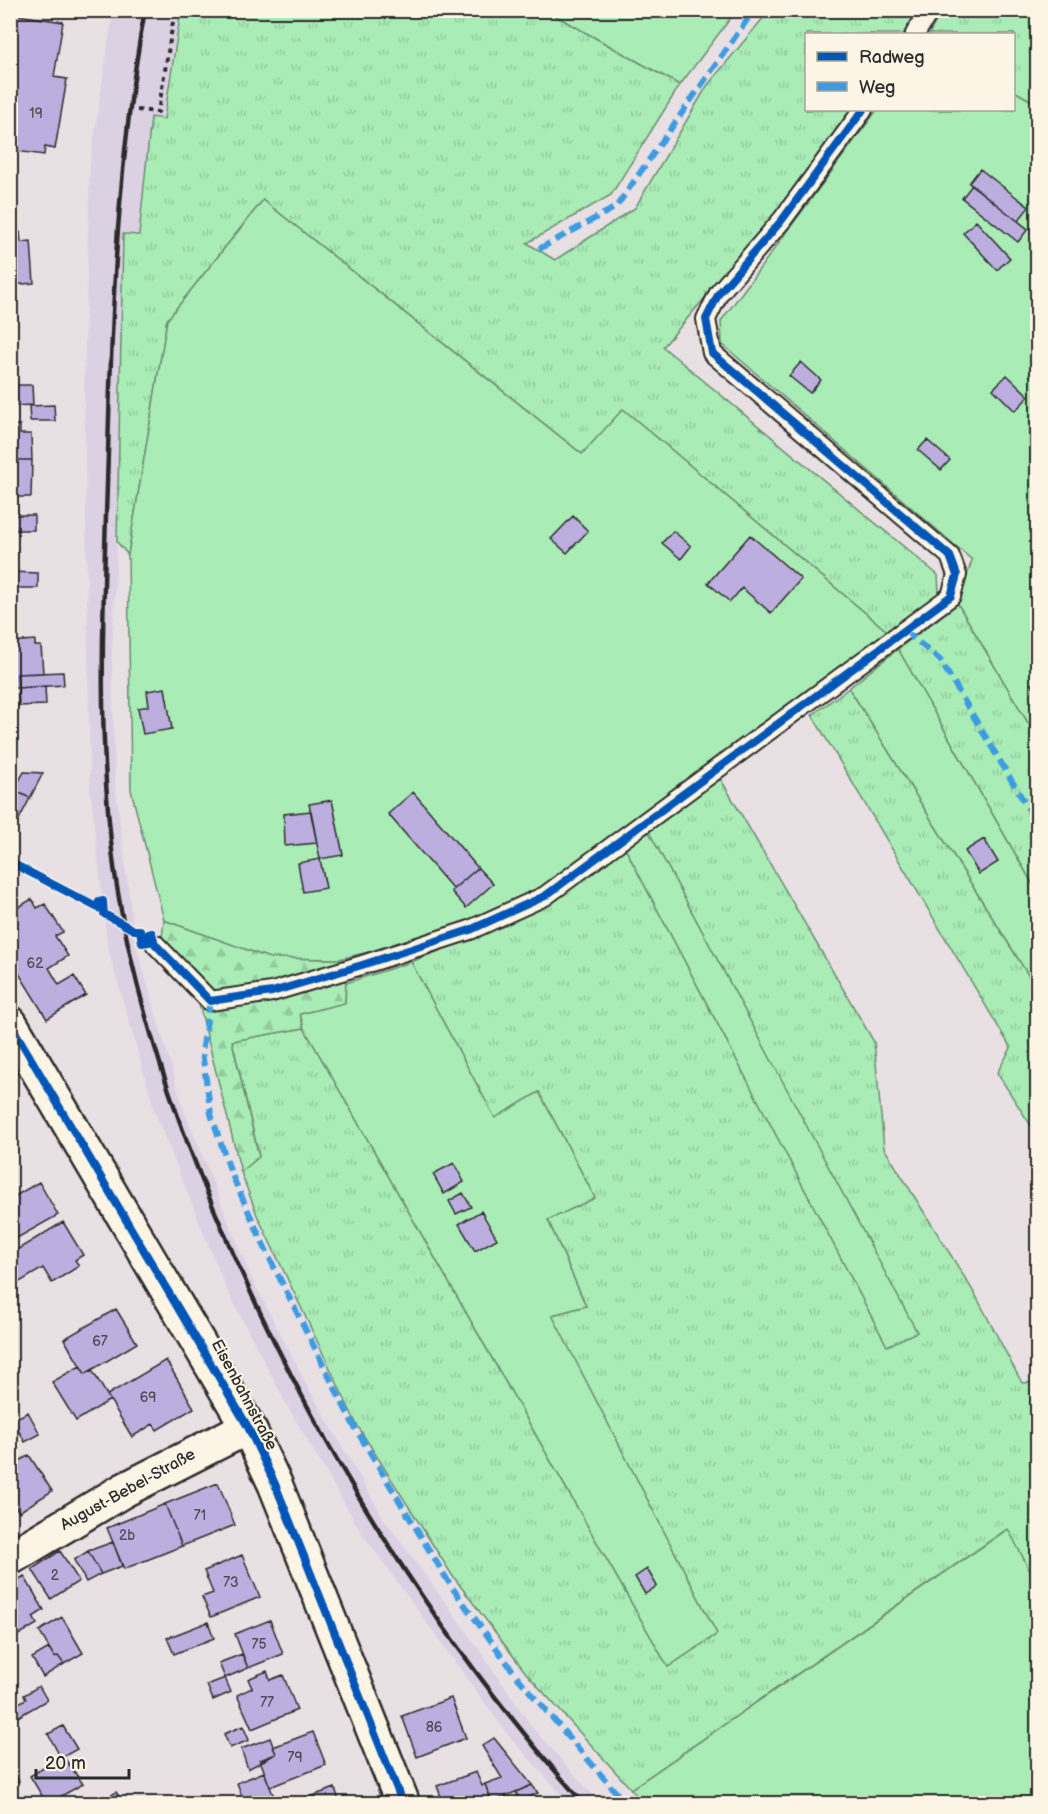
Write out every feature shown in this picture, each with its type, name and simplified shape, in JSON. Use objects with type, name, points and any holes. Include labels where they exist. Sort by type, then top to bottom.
[{"type":"main road","name":"Eisenbahnstraße","points":[[10,1023],[248,1427],[275,1484],[403,1803]]},
{"type":"main road","name":"August-Bebel-Straße","points":[[10,1558],[124,1490],[248,1427]]},
{"type":"lane","points":[[916,33],[930,10]]},
{"type":"lane","points":[[155,944],[210,1001],[272,992],[459,934],[516,911],[555,889],[951,596],[957,575],[950,556],[712,353],[706,319],[719,293],[782,220],[862,111]]},
{"type":"path","points":[[137,110],[158,111],[175,10]]},
{"type":"path","points":[[90,903],[100,909],[99,902],[103,902],[104,914],[134,930],[140,930],[142,943],[149,942],[148,934],[152,933],[155,944]]},
{"type":"shaded area","points":[[113,11],[181,11],[164,119],[151,118],[139,235],[123,234],[117,542],[112,654],[115,784],[135,942],[183,1107],[249,1273],[308,1387],[384,1519],[462,1625],[532,1727],[600,1803],[569,1803],[508,1735],[361,1532],[285,1402],[225,1286],[156,1115],[108,949],[90,788],[84,382],[90,164]]},
{"type":"green space","points":[[181,11],[547,11],[680,85],[611,195],[527,243],[555,260],[635,208],[707,86],[769,11],[918,11],[904,33],[805,33],[805,111],[849,111],[778,212],[663,347],[938,575],[939,593],[888,632],[624,410],[582,454],[263,200],[167,320],[128,555],[117,542],[123,234],[139,235],[151,117],[164,119]]},
{"type":"green space","points":[[547,11],[736,11],[680,85]]},
{"type":"green space","points":[[942,11],[1037,11],[1037,104],[1015,92],[1015,33],[930,33]]},
{"type":"green space","points":[[1015,92],[1037,104],[1037,738],[958,604],[972,560],[722,344],[721,321],[876,111],[1015,111]]},
{"type":"green space","points":[[263,200],[582,454],[623,409],[888,632],[539,888],[466,921],[373,951],[339,959],[270,958],[164,920],[131,790],[128,555],[167,320]]},
{"type":"green space","points":[[958,604],[1037,738],[1037,892],[898,649]]},
{"type":"green space","points":[[898,649],[1037,892],[1037,989],[849,688]]},
{"type":"green space","points":[[849,688],[1037,989],[1037,1135],[997,1073],[1011,1048],[812,715]]},
{"type":"green space","points":[[720,778],[874,1042],[884,1148],[975,1294],[1022,1383],[1037,1382],[1037,1584],[1007,1529],[631,1789],[526,1673],[452,1575],[357,1425],[257,1215],[241,1172],[259,1156],[232,1041],[304,1028],[668,1667],[717,1634],[551,1315],[586,1306],[548,1220],[595,1198],[539,1092],[495,1119],[411,962],[474,937],[625,848],[887,1345],[916,1332],[649,832]]},
{"type":"green space","points":[[649,832],[917,1332],[887,1346],[625,848]]},
{"type":"green space","points":[[164,920],[270,958],[339,959],[346,983],[345,1003],[300,1014],[304,1028],[232,1041],[259,1157],[241,1172],[197,996],[161,946]]},
{"type":"green space","points":[[411,962],[495,1118],[539,1092],[595,1198],[548,1220],[586,1306],[552,1315],[717,1634],[668,1667],[304,1028],[300,1014],[345,1003],[346,983]]},
{"type":"green space","points":[[1008,1529],[1037,1584],[1037,1803],[644,1804],[631,1789]]},
{"type":"building","points":[[11,14],[63,22],[54,77],[67,79],[55,149],[45,147],[44,155],[10,150]]},
{"type":"building","points":[[980,169],[1029,207],[1018,221],[969,183]]},
{"type":"building","points":[[972,185],[1028,229],[1018,242],[962,198]]},
{"type":"building","points":[[976,221],[1010,258],[997,270],[963,233]]},
{"type":"building","points":[[20,232],[21,242],[31,241],[34,283],[10,285],[10,233]]},
{"type":"building","points":[[10,285],[15,335],[10,335]]},
{"type":"building","points":[[801,362],[821,380],[810,393],[789,376]]},
{"type":"building","points":[[1007,375],[1029,396],[1015,411],[993,389]]},
{"type":"building","points":[[10,385],[32,385],[33,405],[10,406]]},
{"type":"building","points":[[54,405],[55,421],[30,421],[29,406]]},
{"type":"building","points":[[10,425],[20,425],[20,434],[31,434],[32,460],[10,460]]},
{"type":"building","points":[[927,440],[950,460],[941,470],[918,450]]},
{"type":"building","points":[[10,460],[32,460],[31,497],[10,497]]},
{"type":"building","points":[[10,515],[34,515],[34,530],[10,530]]},
{"type":"building","points":[[573,516],[588,531],[567,553],[551,539]]},
{"type":"building","points":[[673,531],[691,546],[681,559],[662,543]]},
{"type":"building","points":[[750,535],[801,579],[771,613],[742,588],[730,602],[708,583]]},
{"type":"building","points":[[10,572],[38,573],[38,588],[10,588]]},
{"type":"building","points":[[35,640],[35,646],[41,646],[43,673],[17,674],[18,688],[10,688],[10,642]]},
{"type":"building","points":[[63,672],[64,685],[18,688],[17,674]]},
{"type":"building","points":[[1038,680],[1038,694],[1031,684]]},
{"type":"building","points":[[45,686],[46,705],[19,706],[18,688]]},
{"type":"building","points":[[165,688],[172,729],[143,734],[138,708],[149,706],[147,691]]},
{"type":"building","points":[[24,772],[43,773],[30,798],[14,790]]},
{"type":"building","points":[[14,790],[30,798],[11,835],[10,798]]},
{"type":"building","points":[[413,792],[478,868],[453,889],[388,814]]},
{"type":"building","points":[[332,800],[343,855],[320,859],[309,804]]},
{"type":"building","points":[[311,811],[317,843],[285,846],[284,814]]},
{"type":"building","points":[[984,839],[998,862],[979,874],[965,851]]},
{"type":"building","points":[[320,859],[326,888],[303,892],[298,863]]},
{"type":"building","points":[[478,868],[493,884],[466,908],[451,891]]},
{"type":"building","points":[[32,899],[37,908],[45,904],[63,932],[55,936],[68,956],[49,968],[59,985],[74,976],[86,995],[47,1019],[10,959],[10,912]]},
{"type":"building","points":[[454,1163],[464,1182],[444,1194],[433,1174]]},
{"type":"building","points":[[39,1182],[58,1215],[10,1242],[10,1199]]},
{"type":"building","points":[[463,1193],[471,1207],[456,1214],[449,1201]]},
{"type":"building","points":[[481,1211],[497,1239],[475,1251],[459,1224]]},
{"type":"building","points":[[63,1222],[83,1255],[75,1260],[79,1266],[52,1283],[43,1268],[18,1283],[10,1269],[10,1254]]},
{"type":"building","points":[[10,1269],[18,1283],[10,1287]]},
{"type":"building","points":[[116,1309],[137,1343],[85,1374],[64,1339]]},
{"type":"building","points":[[166,1360],[194,1408],[157,1430],[153,1424],[132,1437],[107,1395]]},
{"type":"building","points":[[80,1366],[85,1374],[92,1370],[110,1400],[76,1421],[52,1382]]},
{"type":"building","points":[[28,1412],[40,1434],[25,1442],[13,1420]]},
{"type":"building","points":[[29,1455],[52,1491],[19,1512],[10,1498],[10,1467]]},
{"type":"building","points":[[218,1483],[235,1525],[182,1546],[165,1504]]},
{"type":"building","points":[[165,1504],[182,1546],[124,1569],[107,1528]]},
{"type":"building","points":[[113,1542],[122,1566],[101,1574],[88,1551]]},
{"type":"building","points":[[60,1551],[79,1581],[51,1599],[32,1569]]},
{"type":"building","points":[[88,1551],[101,1574],[86,1582],[74,1560]]},
{"type":"building","points":[[242,1555],[260,1597],[211,1617],[202,1597],[213,1593],[204,1571]]},
{"type":"building","points":[[647,1569],[657,1586],[645,1594],[635,1577]]},
{"type":"building","points":[[24,1576],[44,1610],[33,1617],[37,1624],[10,1640],[10,1585]]},
{"type":"building","points":[[62,1617],[83,1653],[64,1664],[58,1656],[55,1658],[39,1631]]},
{"type":"building","points":[[270,1620],[283,1654],[248,1668],[235,1634]]},
{"type":"building","points":[[208,1622],[214,1638],[174,1654],[167,1638]]},
{"type":"building","points":[[49,1648],[55,1658],[58,1656],[64,1664],[43,1677],[32,1658]]},
{"type":"building","points":[[242,1654],[248,1668],[225,1678],[219,1663]]},
{"type":"building","points":[[267,1671],[270,1680],[283,1675],[297,1710],[252,1729],[237,1695],[252,1688],[248,1679]]},
{"type":"building","points":[[225,1678],[231,1692],[213,1700],[207,1685]]},
{"type":"building","points":[[39,1686],[47,1700],[16,1718],[10,1708],[26,1699],[24,1695]]},
{"type":"building","points":[[451,1698],[466,1738],[417,1757],[402,1716]]},
{"type":"building","points":[[63,1726],[77,1749],[61,1758],[48,1734]]},
{"type":"building","points":[[243,1726],[249,1740],[230,1748],[224,1734]]},
{"type":"building","points":[[313,1732],[326,1765],[270,1787],[260,1760],[276,1754],[273,1747]]},
{"type":"building","points":[[270,1738],[276,1754],[248,1769],[241,1749]]},
{"type":"building","points":[[494,1738],[532,1785],[492,1802],[485,1784],[502,1778],[482,1746]]},
{"type":"building","points":[[63,1756],[83,1784],[47,1804],[30,1776]]},
{"type":"building","points":[[10,1767],[19,1781],[10,1786]]},
{"type":"building","points":[[264,1772],[277,1804],[245,1804],[237,1783]]},
{"type":"building","points":[[476,1772],[482,1786],[485,1784],[492,1804],[440,1804],[443,1802],[437,1786]]},
{"type":"building","points":[[532,1785],[538,1793],[520,1801],[516,1792]]},
{"type":"building","points":[[335,1788],[340,1804],[299,1804],[298,1801]]},
{"type":"building","points":[[116,1792],[124,1804],[98,1804]]},
{"type":"building","points":[[18,1796],[23,1804],[10,1804],[10,1800]]},
{"type":"railway","points":[[145,10],[128,120],[118,231],[103,608],[103,712],[108,815],[114,867],[132,962],[157,1055],[206,1191],[260,1312],[298,1387],[338,1461],[428,1604],[477,1673],[529,1740],[584,1804]]},
{"type":"marked path","points":[[539,249],[616,207],[754,10]]},
{"type":"marked path","points":[[905,631],[940,660],[1038,825]]},
{"type":"marked path","points":[[210,1001],[202,1052],[211,1114],[231,1173],[271,1261],[354,1426],[451,1586],[519,1679],[626,1804]]},
{"type":"cycle path","points":[[10,862],[100,909],[99,902],[103,901],[104,914],[134,930],[140,930],[142,943],[149,942],[148,934],[152,933],[155,944],[210,1001],[272,992],[470,930],[545,896],[951,596],[957,575],[950,556],[712,353],[706,319],[719,293],[782,220],[862,111]]},
{"type":"cycle path","points":[[10,1023],[248,1427],[275,1484],[403,1804]]}]
